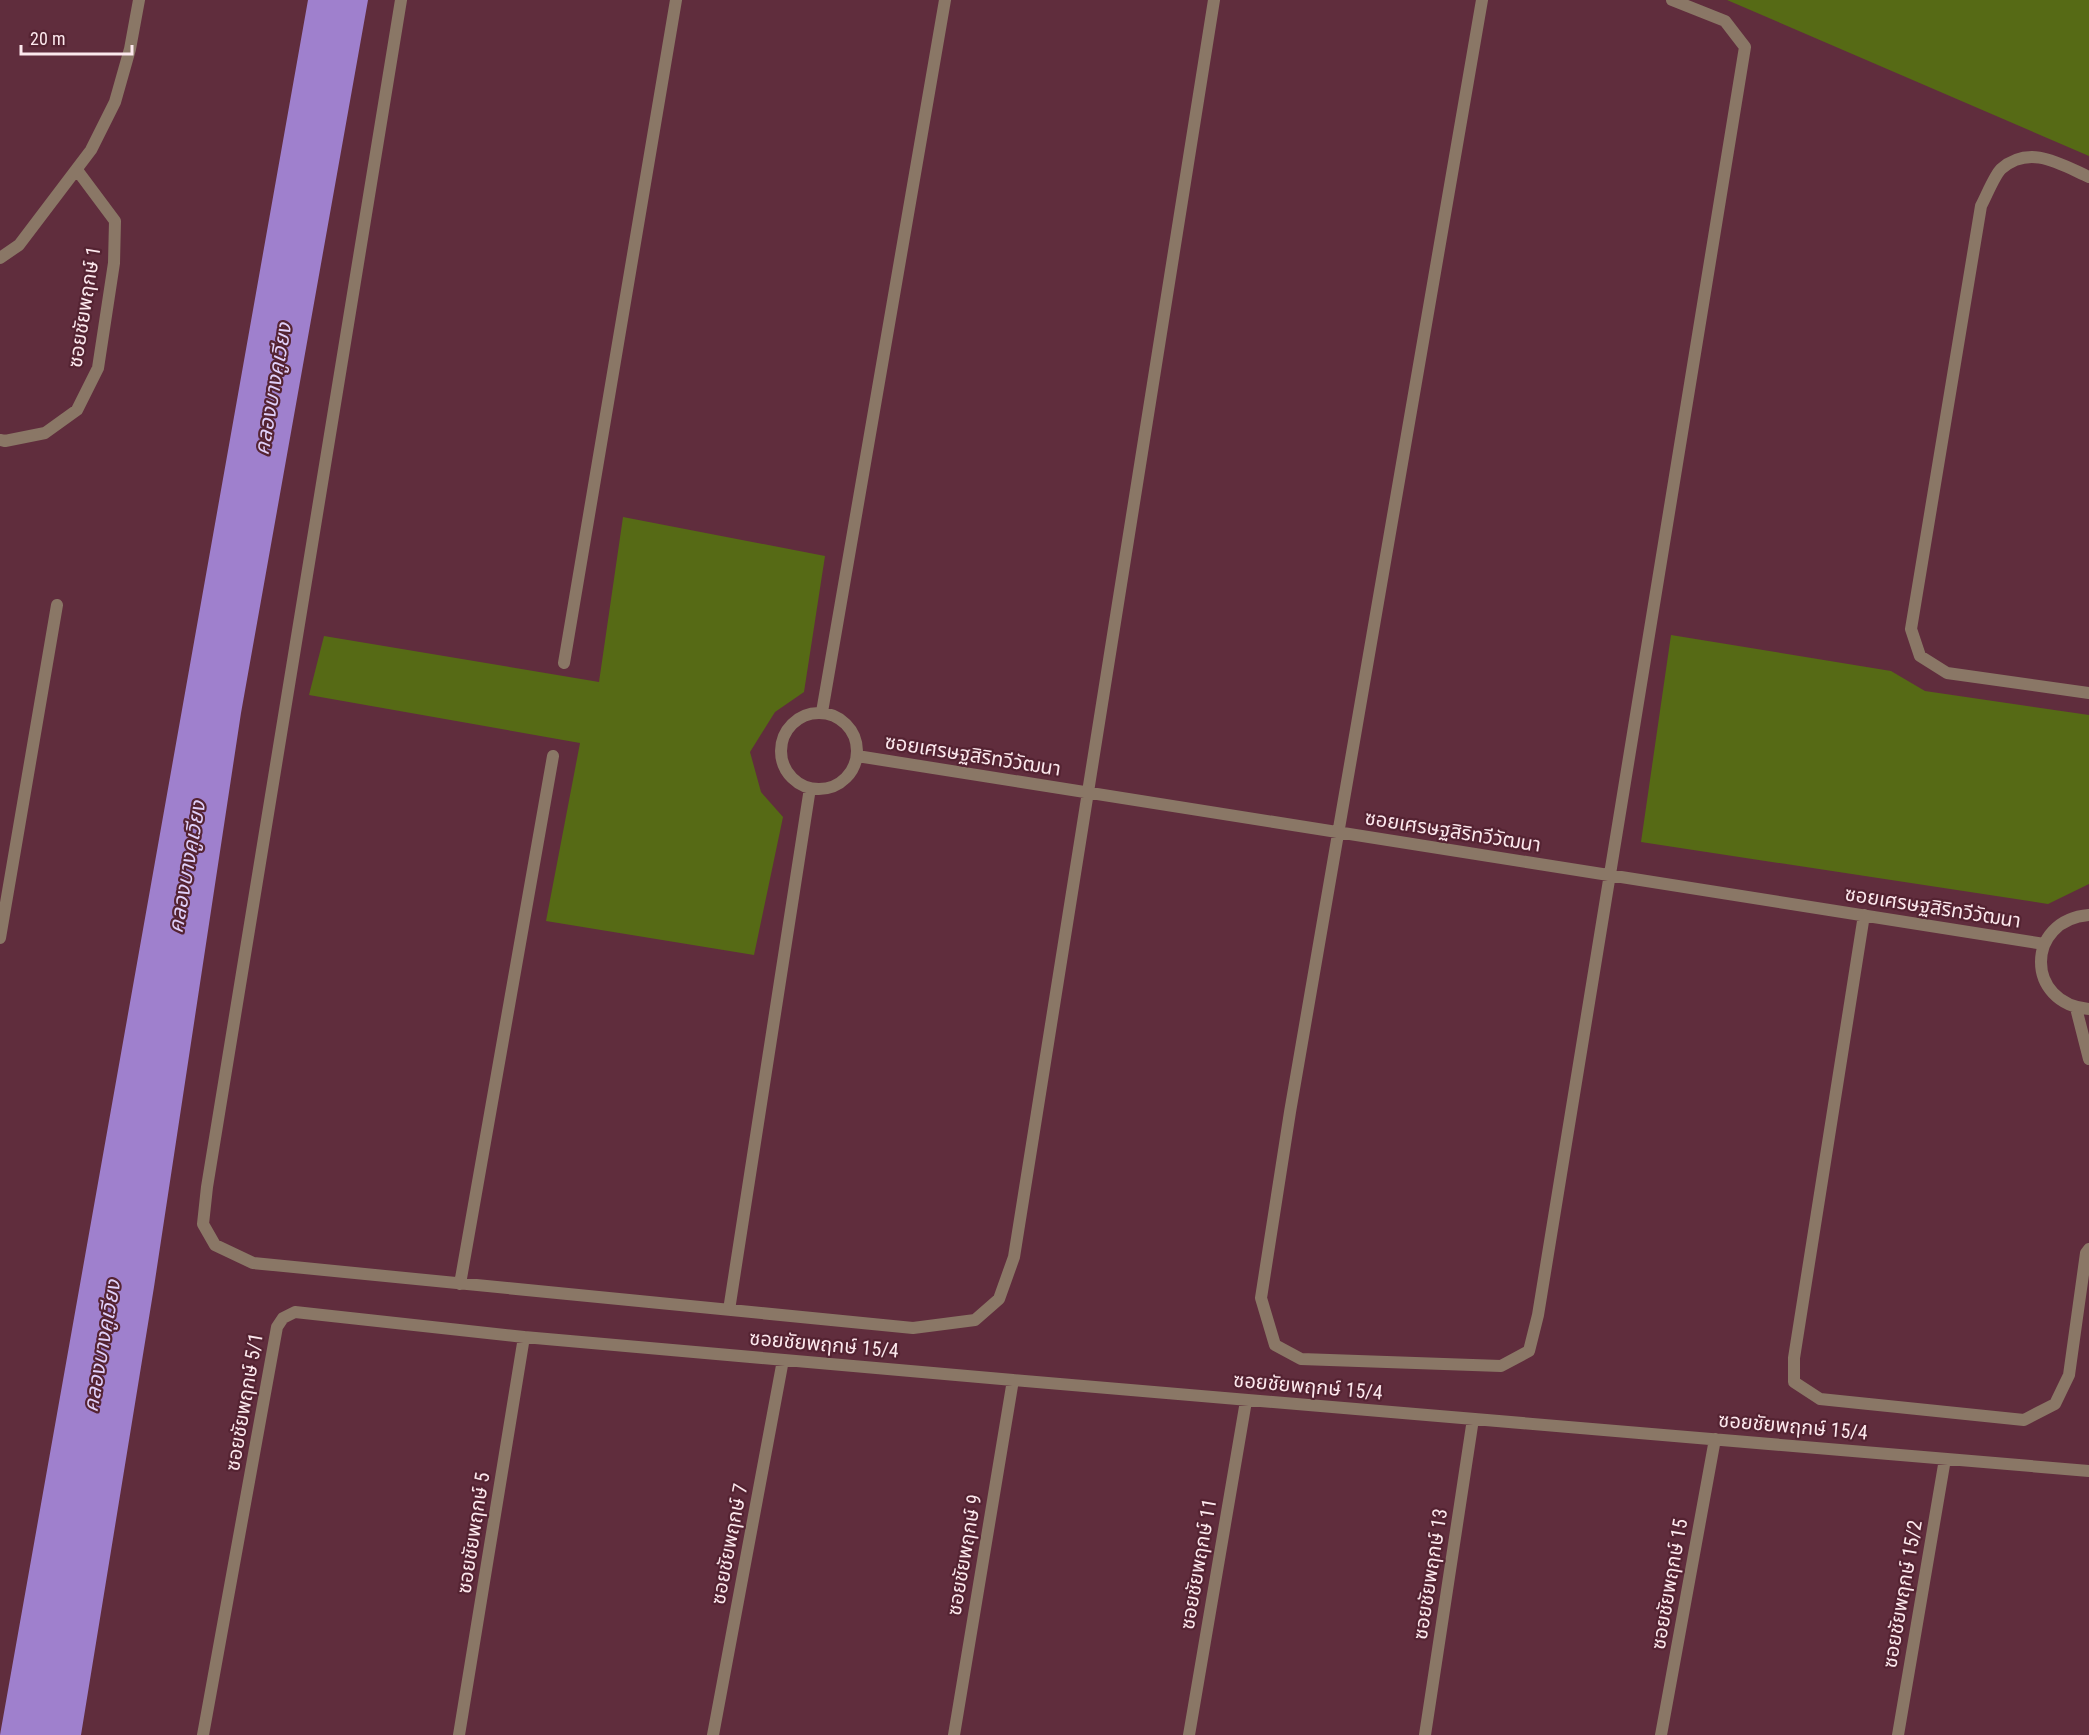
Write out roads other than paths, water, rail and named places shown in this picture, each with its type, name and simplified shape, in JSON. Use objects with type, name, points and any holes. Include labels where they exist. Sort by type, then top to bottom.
[{"type":"street","points":[[0,258],[19,245],[91,150],[115,102],[130,49],[139,0]]},
{"type":"street","points":[[401,0],[207,1187],[203,1224],[215,1245],[252,1263],[913,1328],[975,1320],[999,1299],[1014,1257],[1214,0]]},
{"type":"street","points":[[564,663],[676,0]]},
{"type":"street","points":[[729,1310],[810,788],[798,783],[789,774],[783,763],[782,744],[789,727],[798,718],[810,713],[822,712],[945,0]]},
{"type":"street","points":[[1482,0],[1261,1299],[1275,1345],[1301,1359],[1501,1366],[1529,1351],[1538,1315],[1745,47],[1725,21],[1672,0]]},
{"type":"street","points":[[2089,177],[2048,159],[2024,156],[2000,170],[1981,206],[1911,629],[1920,656],[1947,673],[2089,693]]},
{"type":"street","name":"ซอยชัยพฤกษ์ 1","points":[[0,440],[45,433],[77,410],[98,368],[114,263],[115,221],[77,170]]},
{"type":"street","points":[[0,938],[4,892],[57,605]]},
{"type":"street","name":"ซอยเศรษฐสิริทวีวัฒนา","points":[[810,788],[829,787],[845,778],[853,768],[857,756],[853,732],[845,722],[834,715],[822,712]]},
{"type":"street","points":[[460,1284],[553,756]]},
{"type":"street","name":"ซอยเศรษฐสิริทวีวัฒนา","points":[[857,756],[2044,944]]},
{"type":"street","points":[[1864,915],[1794,1358],[1794,1382],[1820,1399],[2024,1420],[2055,1404],[2069,1375],[2079,1296],[2086,1253],[2089,1249]]},
{"type":"street","name":"ซอยเศรษฐสิริทวีวัฒนา","points":[[2089,915],[2063,921],[2052,931],[2044,944],[2040,959],[2042,976],[2049,990],[2061,1002],[2076,1008],[2089,1009]]},
{"type":"street","points":[[2076,1008],[2089,1059]]},
{"type":"street","name":"ซอยชัยพฤกษ์ 5/1","points":[[202,1735],[277,1328],[283,1318],[296,1312],[303,1312],[524,1337]]},
{"type":"street","name":"ซอยชัยพฤกษ์ 15/4","points":[[524,1337],[1246,1401],[2089,1471]]},
{"type":"street","name":"ซอยชัยพฤกษ์ 5","points":[[459,1735],[524,1337]]},
{"type":"street","name":"ซอยชัยพฤกษ์ 7","points":[[713,1735],[783,1360]]},
{"type":"street","name":"ซอยชัยพฤกษ์ 9","points":[[954,1735],[1013,1380]]},
{"type":"street","name":"ซอยชัยพฤกษ์ 11","points":[[1189,1735],[1246,1401]]},
{"type":"street","name":"ซอยชัยพฤกษ์ 13","points":[[1425,1735],[1473,1419]]},
{"type":"street","name":"ซอยชัยพฤกษ์ 15","points":[[1661,1735],[1715,1439]]},
{"type":"street","name":"ซอยชัยพฤกษ์ 15/2","points":[[1898,1735],[1945,1459]]},
{"type":"water","name":"คลองบางคูเวียง","points":[[308,0],[368,0],[241,713],[154,1287],[81,1735],[0,1735]]}]
